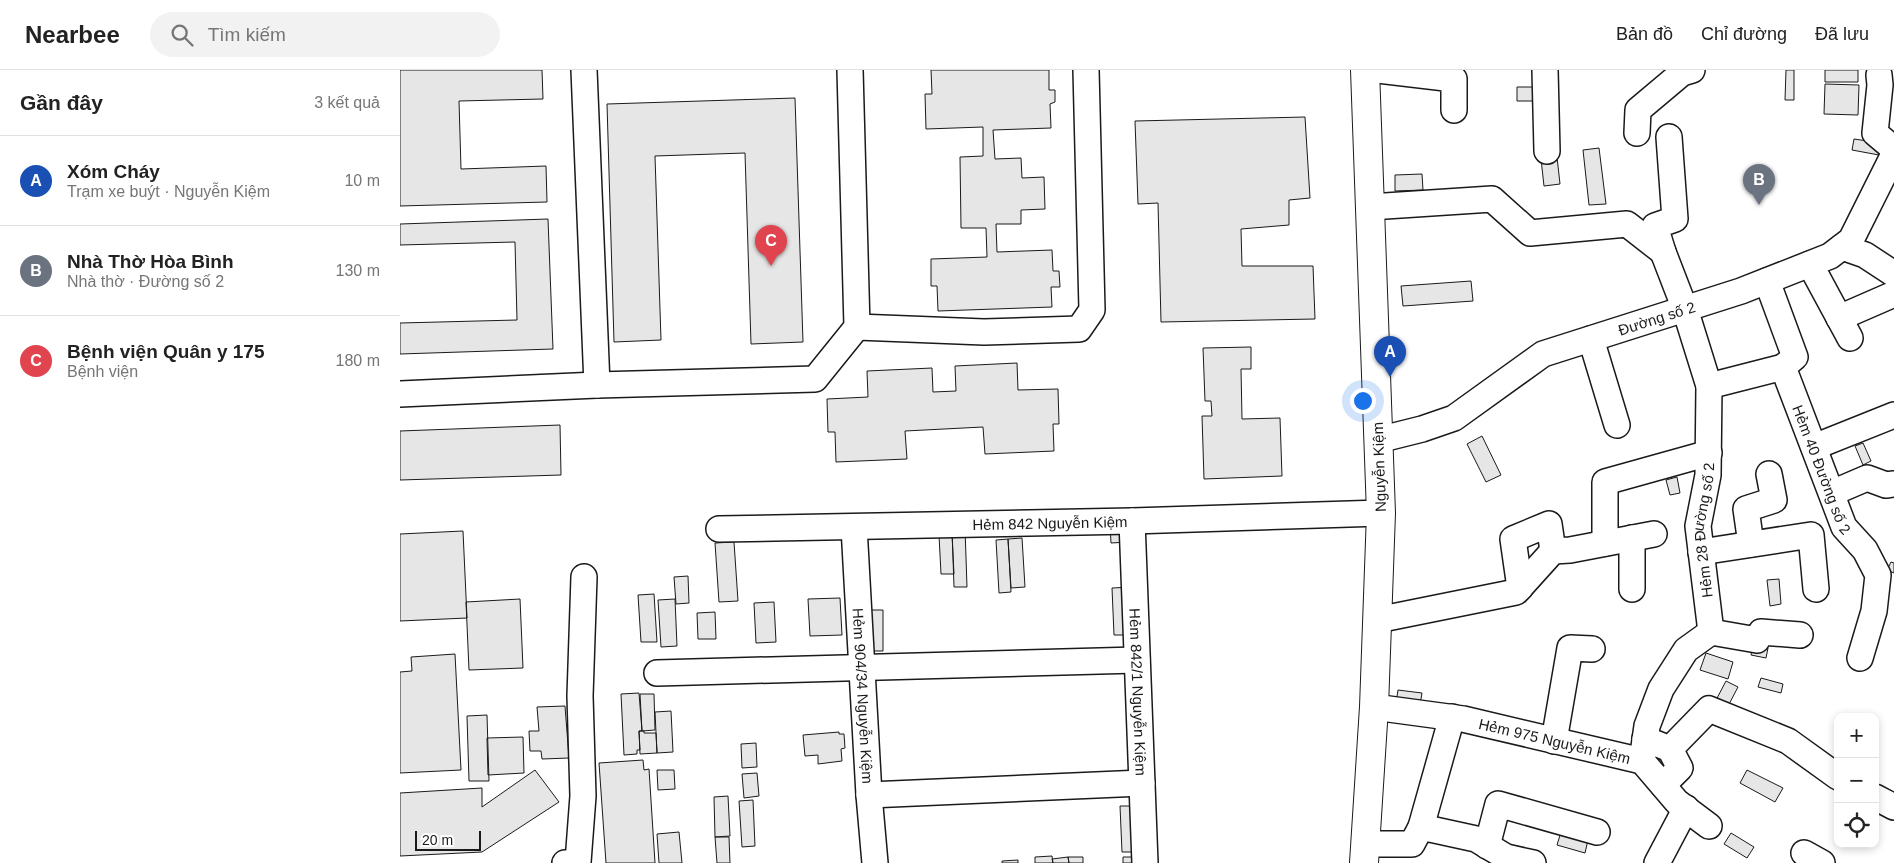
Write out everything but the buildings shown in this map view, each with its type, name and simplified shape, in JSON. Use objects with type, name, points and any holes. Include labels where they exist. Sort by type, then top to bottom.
[{"type":"main road","name":"Nguyễn Kiệm","points":[[1365,70],[1381,513],[1374,707],[1365,853]]},
{"type":"street","points":[[584,70],[597,385]]},
{"type":"street","points":[[400,394],[597,385],[815,379],[857,327],[850,70]]},
{"type":"street","points":[[857,327],[984,332],[1080,329],[1092,310],[1086,70]]},
{"type":"street","points":[[1378,70],[1454,79],[1454,110]]},
{"type":"street","points":[[1545,70],[1547,151]]},
{"type":"street","points":[[1637,133],[1638,110],[1682,73],[1692,70]]},
{"type":"street","points":[[1879,75],[1880,85],[1874,133],[1894,149]]},
{"type":"street","name":"Hẻm 28 Đường số 2","points":[[1669,137],[1675,219],[1655,226],[1710,386],[1708,475],[1698,526],[1711,632]]},
{"type":"street","name":"Đường số 2","points":[[1378,440],[1422,429],[1454,418],[1543,354],[1767,281],[1830,256],[1851,240],[1894,154]]},
{"type":"street","points":[[1370,207],[1492,199],[1530,233],[1628,224],[1663,252]]},
{"type":"street","points":[[1842,248],[1865,255],[1894,274]]},
{"type":"street","points":[[1810,264],[1845,328],[1894,294]]},
{"type":"street","points":[[1710,386],[1783,367],[1795,357],[1767,281]]},
{"type":"street","points":[[1591,339],[1617,425]]},
{"type":"street","name":"Hẻm 40 Đường số 2","points":[[1783,367],[1844,527],[1865,550],[1878,575],[1874,610],[1860,658]]},
{"type":"street","points":[[1814,447],[1894,415]]},
{"type":"street","points":[[1605,543],[1605,482],[1709,453]]},
{"type":"street","points":[[1751,544],[1746,509],[1774,500],[1769,474]]},
{"type":"street","points":[[1816,589],[1811,536],[1834,499],[1868,478],[1886,485],[1894,484]]},
{"type":"street","name":"Hẻm 842 Nguyễn Kiệm","points":[[719,529],[1132,521],[1381,513]]},
{"type":"street","name":"Hẻm 842/1 Nguyễn Kiệm","points":[[1132,521],[1145,863]]},
{"type":"street","points":[[1520,588],[1513,539],[1549,524],[1552,551]]},
{"type":"street","name":"Hẻm 904/34 Nguyễn Kiệm","points":[[854,527],[869,795],[875,863]]},
{"type":"street","points":[[1377,620],[1516,592],[1552,551],[1643,536],[1632,589]]},
{"type":"street","points":[[1701,552],[1811,536]]},
{"type":"street","points":[[565,863],[578,862],[582,796],[580,696],[584,577]]},
{"type":"street","points":[[1800,635],[1761,632],[1757,640],[1711,632],[1686,650],[1661,689],[1647,726],[1644,750],[1670,749],[1708,709],[1788,741],[1834,774]]},
{"type":"street","points":[[1554,741],[1570,648],[1592,648]]},
{"type":"street","points":[[657,673],[1137,660]]},
{"type":"street","name":"Hẻm 975 Nguyễn Kiệm","points":[[1374,707],[1452,717],[1554,741],[1644,750],[1663,785],[1677,802],[1709,826]]},
{"type":"street","points":[[1365,853],[1412,844],[1421,827],[1452,717]]},
{"type":"street","points":[[1663,785],[1680,768],[1670,749]]},
{"type":"street","points":[[869,795],[1142,783]]},
{"type":"street","points":[[1879,799],[1894,807]]},
{"type":"street","points":[[1500,855],[1498,804],[1597,832]]},
{"type":"street","points":[[1657,863],[1686,808]]},
{"type":"street","points":[[1421,827],[1476,839],[1500,855],[1533,863]]},
{"type":"place","name":"Nhà Thờ Hòa Bình","points":[[1759,205]]},
{"type":"place","name":"Bệnh viện Quân y 175","points":[[771,266]]},
{"type":"place","name":"Xóm Cháy","points":[[1390,377]]}]
